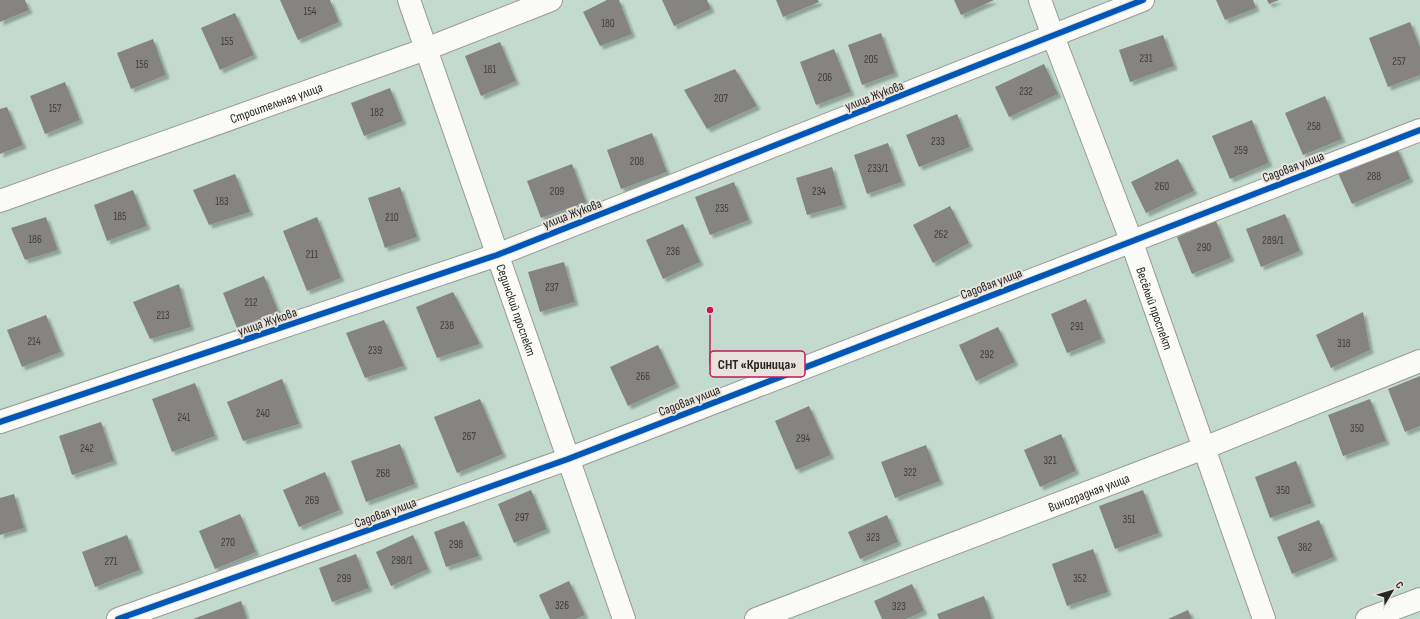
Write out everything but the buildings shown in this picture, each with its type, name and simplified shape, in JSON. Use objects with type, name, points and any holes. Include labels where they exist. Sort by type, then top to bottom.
[{"type":"street","name":"Сединский проспект","points":[[410,0],[624,619]]},
{"type":"street","name":"Строительная улица","points":[[0,202],[426,49],[551,0]]},
{"type":"street","name":"Весёлый проспект","points":[[1040,0],[1131,240],[1264,619]]},
{"type":"street","name":"улица Жукова","points":[[0,422],[497,255],[1143,0]]},
{"type":"street","name":"Садовая улица","points":[[118,619],[568,459],[1131,240],[1420,130]]},
{"type":"street","name":"Виноградная улица","points":[[756,619],[1204,448],[1420,361]]},
{"type":"street","points":[[1367,619],[1420,599]]},
{"type":"green space","points":[[0,0],[1420,0],[1420,619],[0,619]]},
{"type":"cycle path","points":[[0,422],[497,255],[1143,0]]},
{"type":"cycle path","points":[[118,619],[568,459],[1420,130]]},
{"type":"place","name":"СНТ «Криница»","points":[[710,310]]}]
